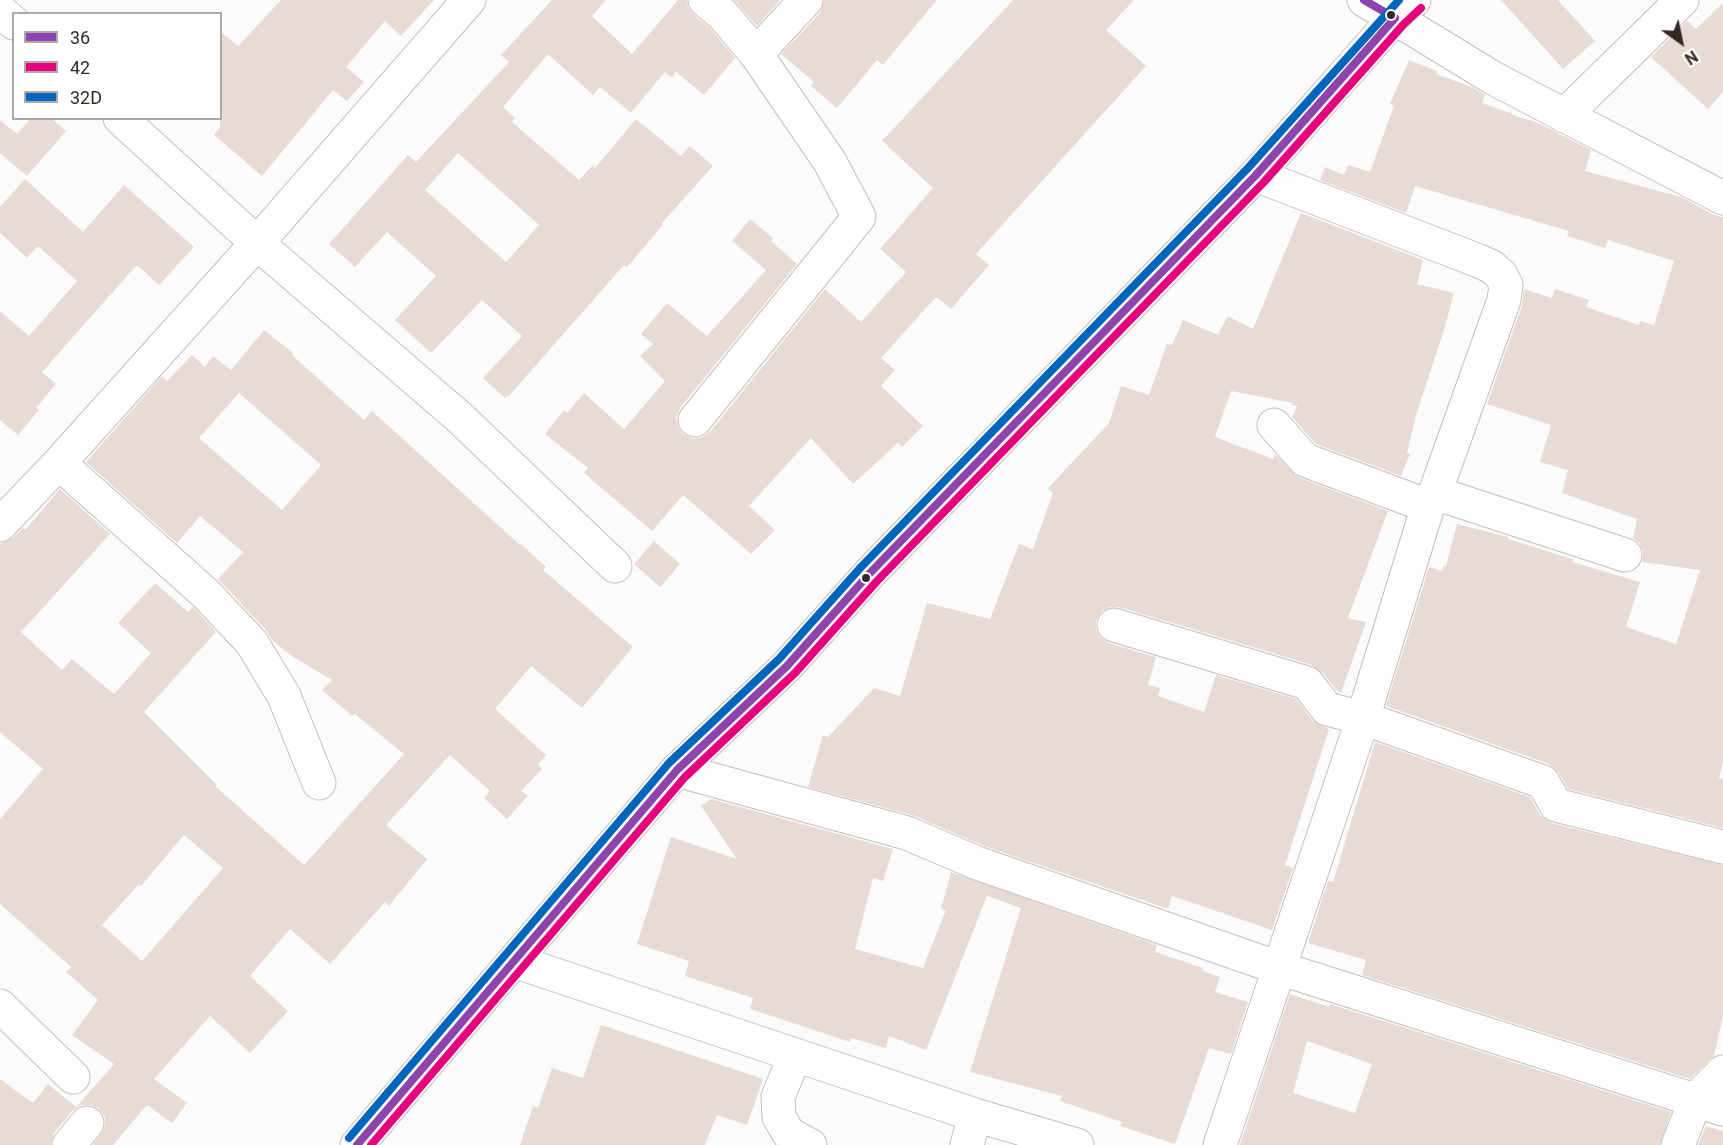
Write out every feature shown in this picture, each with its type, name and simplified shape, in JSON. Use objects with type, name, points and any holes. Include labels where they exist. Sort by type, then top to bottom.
[{"type":"street","points":[[0,525],[59,463],[257,243],[469,0]]},
{"type":"street","points":[[695,420],[859,217],[830,162],[756,54],[723,15],[705,0]]},
{"type":"street","points":[[756,54],[806,0]]},
{"type":"street","points":[[1364,0],[1405,9],[1492,78],[1723,198]]},
{"type":"street","points":[[1564,116],[1682,0]]},
{"type":"street","points":[[357,1145],[677,770],[787,666],[870,573],[1256,176],[1405,9]]},
{"type":"street","points":[[0,10],[12,21]]},
{"type":"street","points":[[122,120],[257,243],[459,417],[615,566]]},
{"type":"street","points":[[1220,1145],[1363,718],[1431,499],[1504,300],[1506,285],[1501,275],[1492,267],[1479,261],[1256,176]]},
{"type":"street","points":[[1274,425],[1305,460],[1625,555]]},
{"type":"street","points":[[59,463],[206,594],[252,642],[284,696],[319,783]]},
{"type":"street","points":[[1114,625],[1307,683],[1327,709],[1363,718],[1543,782],[1556,805],[1723,847]]},
{"type":"street","points":[[677,770],[907,833],[977,863],[1279,968],[1710,1104]]},
{"type":"street","points":[[514,961],[795,1055],[971,1130],[1077,1145]]},
{"type":"street","points":[[0,1006],[73,1077]]},
{"type":"street","points":[[795,1055],[778,1097],[779,1117],[789,1134],[810,1145]]},
{"type":"street","points":[[1678,1145],[1710,1104],[1723,1072]]},
{"type":"building","points":[[281,0],[434,0],[401,36],[385,21],[346,67],[364,82],[347,101],[333,90],[262,176],[214,135],[222,120],[222,33],[238,46]]},
{"type":"building","points":[[552,0],[606,0],[592,16],[632,54],[678,0],[687,0],[688,7],[693,14],[710,28],[735,58],[704,95],[676,72],[672,78],[665,72],[631,113],[600,87],[593,95],[548,54],[503,107],[515,118],[512,122],[579,180],[593,165],[595,168],[636,119],[681,156],[690,146],[713,166],[662,223],[663,225],[627,267],[624,265],[505,398],[483,378],[522,336],[482,300],[431,353],[395,320],[436,276],[387,232],[355,267],[329,244],[408,155],[416,162],[509,62],[501,55]],"holes":[[[458,153],[539,225],[506,262],[425,190]]]},
{"type":"building","points":[[734,0],[780,0],[757,26]]},
{"type":"building","points":[[824,0],[937,0],[883,65],[877,60],[837,108],[811,86],[814,82],[781,54],[820,13]]},
{"type":"building","points":[[1013,0],[1134,0],[1106,30],[1146,66],[976,254],[989,265],[951,309],[936,297],[881,358],[895,370],[881,386],[923,426],[902,447],[898,443],[853,484],[811,438],[749,506],[775,530],[751,554],[683,495],[652,531],[584,473],[588,468],[545,434],[564,410],[567,413],[584,393],[624,429],[665,381],[640,356],[653,344],[641,334],[667,303],[707,336],[766,270],[732,241],[750,219],[773,238],[771,241],[797,264],[680,408],[676,418],[683,434],[693,439],[710,432],[825,289],[861,322],[906,272],[880,249],[933,188],[882,141]]},
{"type":"building","points":[[1501,0],[1558,0],[1595,41],[1563,69]]},
{"type":"building","points":[[1723,3],[1723,92],[1708,109],[1651,57],[1687,21],[1696,29]]},
{"type":"building","points":[[1409,60],[1437,71],[1436,74],[1472,87],[1485,95],[1482,103],[1536,122],[1591,150],[1585,171],[1681,197],[1714,215],[1723,217],[1723,762],[1719,778],[1723,779],[1723,828],[1568,789],[1559,773],[1549,764],[1386,706],[1429,567],[1442,571],[1443,566],[1446,566],[1457,524],[1508,537],[1508,539],[1573,559],[1572,562],[1640,582],[1626,627],[1676,644],[1700,570],[1642,562],[1643,551],[1633,538],[1637,519],[1562,493],[1568,470],[1540,462],[1551,425],[1487,404],[1522,306],[1524,289],[1552,298],[1555,289],[1589,300],[1586,307],[1639,325],[1640,321],[1654,325],[1674,261],[1608,240],[1605,248],[1567,236],[1569,231],[1415,186],[1406,213],[1320,180],[1325,167],[1344,175],[1348,165],[1370,172],[1394,106],[1390,104]]},
{"type":"building","points":[[0,120],[17,134],[29,120],[53,120],[66,131],[27,176],[0,153]]},
{"type":"building","points":[[25,179],[83,232],[124,185],[194,247],[159,285],[138,266],[135,267],[42,372],[56,384],[36,408],[39,410],[18,435],[0,420],[0,311],[29,336],[77,281],[38,246],[27,258],[0,233],[0,207]]},
{"type":"building","points":[[1301,213],[1423,260],[1417,284],[1454,293],[1416,415],[1407,453],[1410,454],[1401,476],[1316,444],[1292,417],[1297,406],[1292,405],[1293,403],[1231,391],[1215,437],[1273,459],[1275,454],[1298,477],[1388,511],[1348,618],[1366,622],[1341,693],[1322,672],[1312,665],[1119,607],[1110,607],[1102,611],[1096,620],[1096,629],[1100,637],[1108,643],[1156,657],[1148,685],[1160,688],[1158,696],[1204,712],[1216,675],[1296,699],[1313,721],[1329,729],[1285,865],[1293,868],[1272,930],[1172,896],[1168,909],[984,846],[912,815],[808,787],[823,735],[828,737],[874,688],[900,696],[927,603],[990,619],[1019,544],[1033,549],[1053,493],[1048,488],[1109,423],[1121,386],[1149,395],[1167,344],[1172,345],[1183,320],[1218,335],[1228,316],[1253,329]]},
{"type":"building","points":[[264,330],[293,353],[292,355],[364,420],[372,411],[546,567],[543,570],[633,647],[582,708],[531,666],[495,709],[546,755],[538,765],[542,769],[521,791],[528,796],[507,819],[484,798],[490,791],[450,755],[386,825],[427,859],[389,906],[385,902],[330,964],[290,929],[250,976],[288,1011],[250,1053],[210,1016],[154,1079],[187,1103],[172,1123],[147,1105],[113,1145],[93,1145],[105,1127],[105,1117],[98,1108],[81,1105],[72,1111],[54,1133],[51,1145],[0,1145],[0,1079],[33,1103],[48,1084],[76,1107],[114,1064],[72,1035],[98,1000],[66,972],[71,967],[0,904],[0,819],[43,769],[0,732],[0,545],[2,543],[13,538],[23,528],[25,530],[60,489],[110,534],[21,632],[62,670],[72,659],[114,694],[151,653],[118,623],[155,583],[188,612],[193,607],[216,632],[144,712],[217,785],[215,786],[304,865],[404,754],[355,714],[352,716],[322,690],[332,680],[290,655],[272,640],[266,630],[218,579],[243,552],[200,516],[177,543],[86,462],[162,376],[167,381],[192,355],[205,367],[213,356],[231,370]],"holes":[[[239,393],[321,465],[282,510],[199,438]],[[184,835],[223,868],[142,961],[102,925],[139,884],[141,886]]]},
{"type":"building","points":[[654,541],[680,564],[660,587],[634,564]]},
{"type":"building","points":[[1375,742],[1530,797],[1540,815],[1551,823],[1723,865],[1723,1015],[1714,1056],[1690,1079],[1362,975],[1366,960],[1308,943],[1328,881],[1333,882]]},
{"type":"building","points":[[711,799],[893,849],[883,881],[873,878],[855,949],[923,968],[946,910],[941,909],[951,872],[1157,945],[1155,952],[1203,968],[1202,971],[1220,977],[1215,992],[1248,1002],[1231,1054],[1209,1048],[1175,1144],[1120,1126],[1122,1122],[1060,1101],[1062,1096],[970,1072],[1021,908],[987,896],[926,1050],[889,1036],[886,1048],[851,1038],[850,1042],[750,1009],[753,998],[685,976],[689,961],[637,944],[671,837],[737,859],[701,806]]},
{"type":"building","points":[[1290,994],[1329,1007],[1330,1004],[1671,1112],[1660,1145],[1240,1145]],"holes":[[[1307,1041],[1372,1064],[1355,1113],[1293,1093]]]},
{"type":"building","points":[[601,1025],[763,1079],[747,1125],[717,1115],[705,1145],[520,1145],[533,1106],[538,1108],[552,1068],[583,1078]]},
{"type":"building","points":[[1706,1126],[1723,1131],[1723,1145],[1698,1145]]},
{"type":"transit line","name":"36","points":[[357,1145],[677,770],[787,666],[870,573],[1256,175],[1395,18],[1364,0]]},
{"type":"transit line","name":"32D","points":[[349,1138],[669,763],[779,659],[862,566],[1248,168],[1399,0]]},
{"type":"transit line","name":"42","points":[[371,1145],[685,777],[795,673],[878,580],[1264,182],[1403,25],[1421,8]]}]
